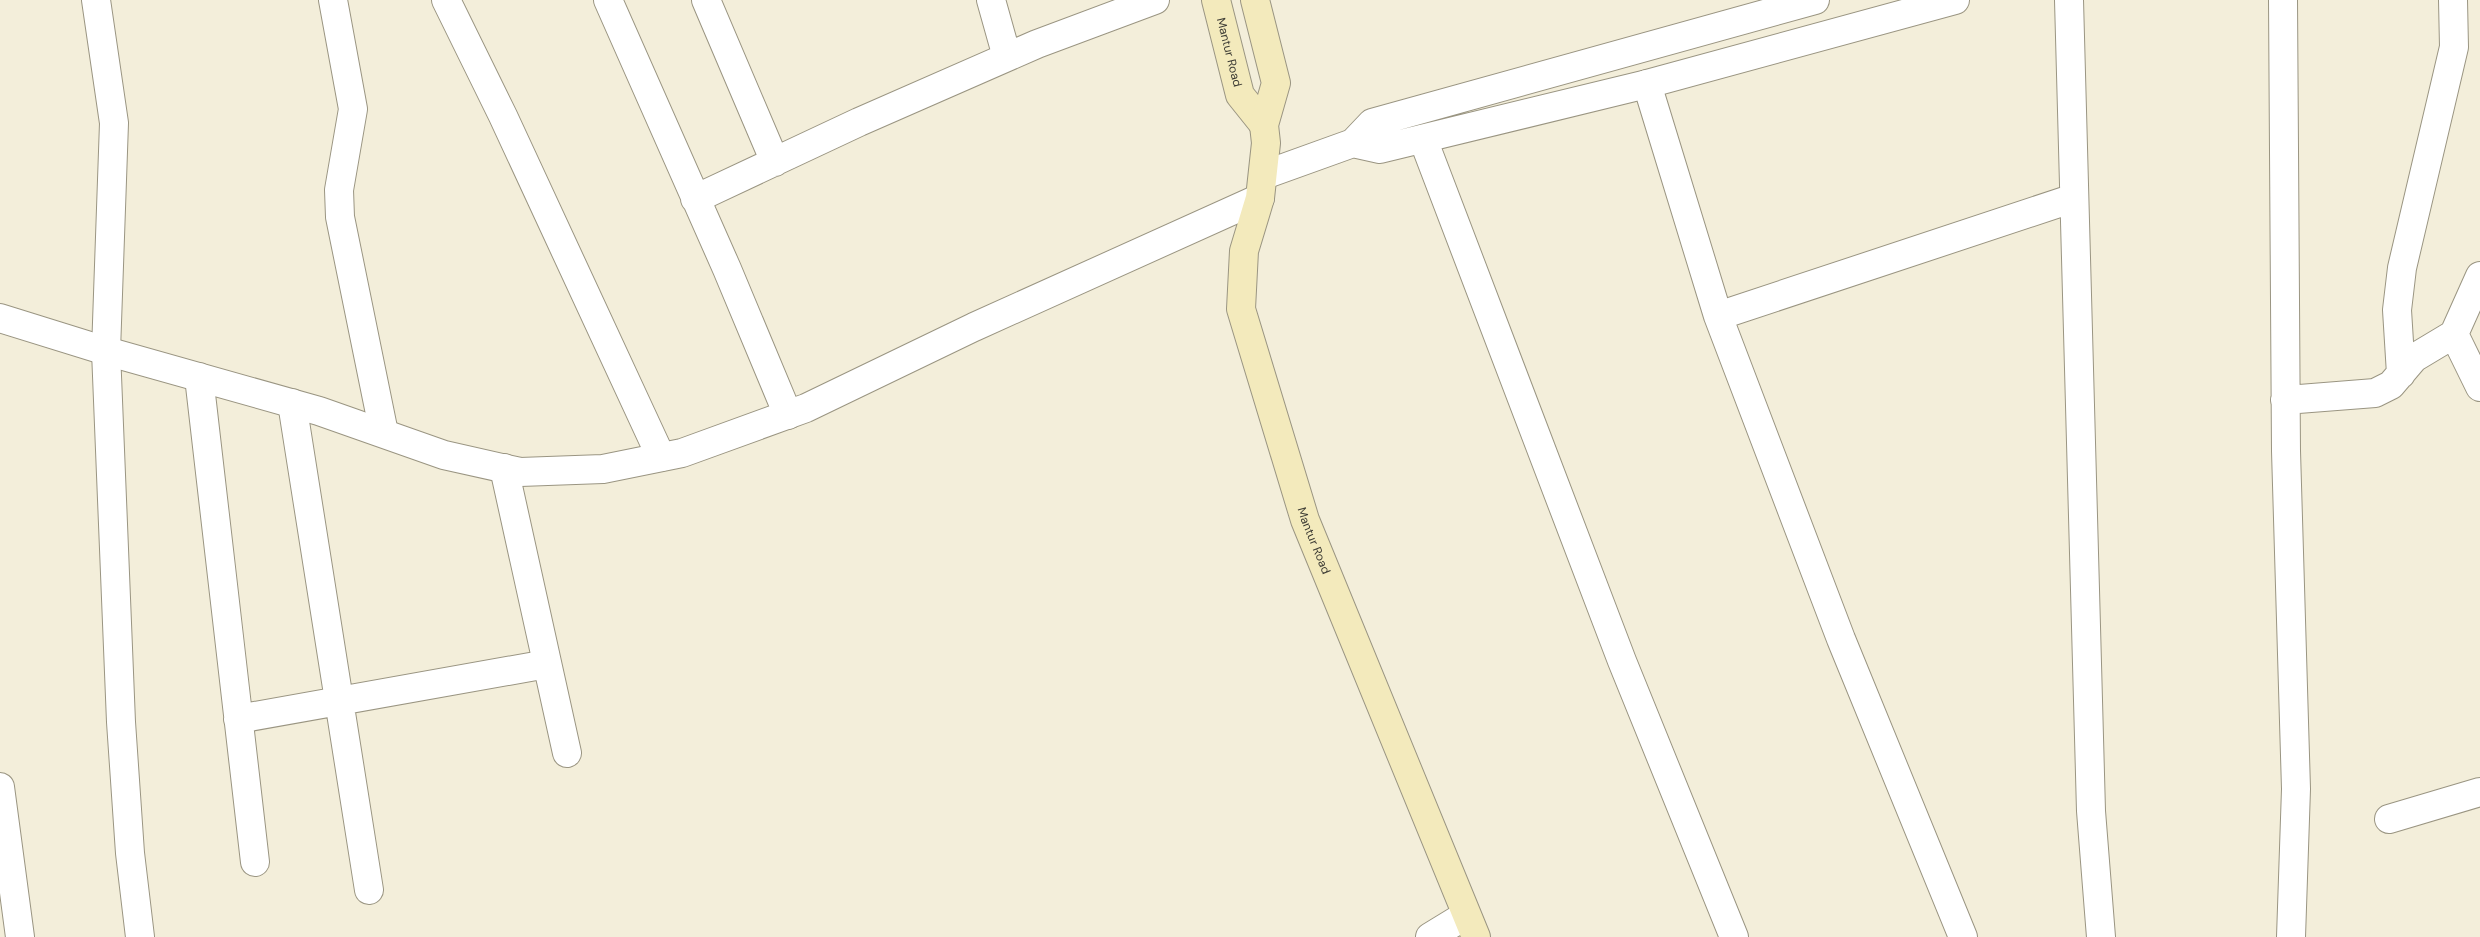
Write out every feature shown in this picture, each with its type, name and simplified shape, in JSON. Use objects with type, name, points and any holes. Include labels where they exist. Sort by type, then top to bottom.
[{"type":"main road","name":"Mantur Road","points":[[1216,0],[1240,95],[1264,125]]},
{"type":"main road","name":"Mantur Road","points":[[1255,0],[1276,83],[1264,125],[1266,143],[1262,186],[1244,251],[1241,309],[1305,520],[1471,926]]},
{"type":"street","points":[[96,0],[114,123],[106,351],[121,722],[130,853],[140,937]]},
{"type":"street","points":[[333,0],[353,109],[339,190],[340,217],[384,433]]},
{"type":"street","points":[[446,0],[503,116],[661,457]]},
{"type":"street","points":[[608,0],[788,415]]},
{"type":"street","points":[[706,0],[775,162]]},
{"type":"street","points":[[991,0],[1007,57]]},
{"type":"street","points":[[696,200],[775,162],[1007,57],[1155,0]]},
{"type":"street","points":[[0,318],[106,351],[292,403],[444,455],[520,472],[603,469],[682,453],[806,408],[1262,186],[1354,144],[1372,124],[1815,0]]},
{"type":"street","points":[[1354,144],[1380,149],[1423,139],[1647,84],[1954,0]]},
{"type":"street","points":[[2069,0],[2091,811],[2102,937]]},
{"type":"street","points":[[2283,0],[2285,400],[2296,789],[2291,937]]},
{"type":"street","points":[[2401,374],[2398,310],[2402,268],[2454,47],[2453,0]]},
{"type":"street","points":[[1647,84],[1718,316],[1841,639],[1963,937]]},
{"type":"street","points":[[1423,139],[1622,661],[1734,937]]},
{"type":"street","points":[[1718,316],[2074,198]]},
{"type":"street","points":[[2285,400],[2375,393],[2391,385],[2414,358],[2454,334],[2480,276]]},
{"type":"street","points":[[2454,334],[2480,387]]},
{"type":"street","points":[[200,377],[255,862]]},
{"type":"street","points":[[292,403],[369,890]]},
{"type":"street","points":[[504,468],[567,753]]},
{"type":"street","points":[[238,719],[548,664]]},
{"type":"street","points":[[0,787],[20,937]]},
{"type":"street","points":[[2390,819],[2480,792]]},
{"type":"street","points":[[1430,937],[1471,926]]}]
